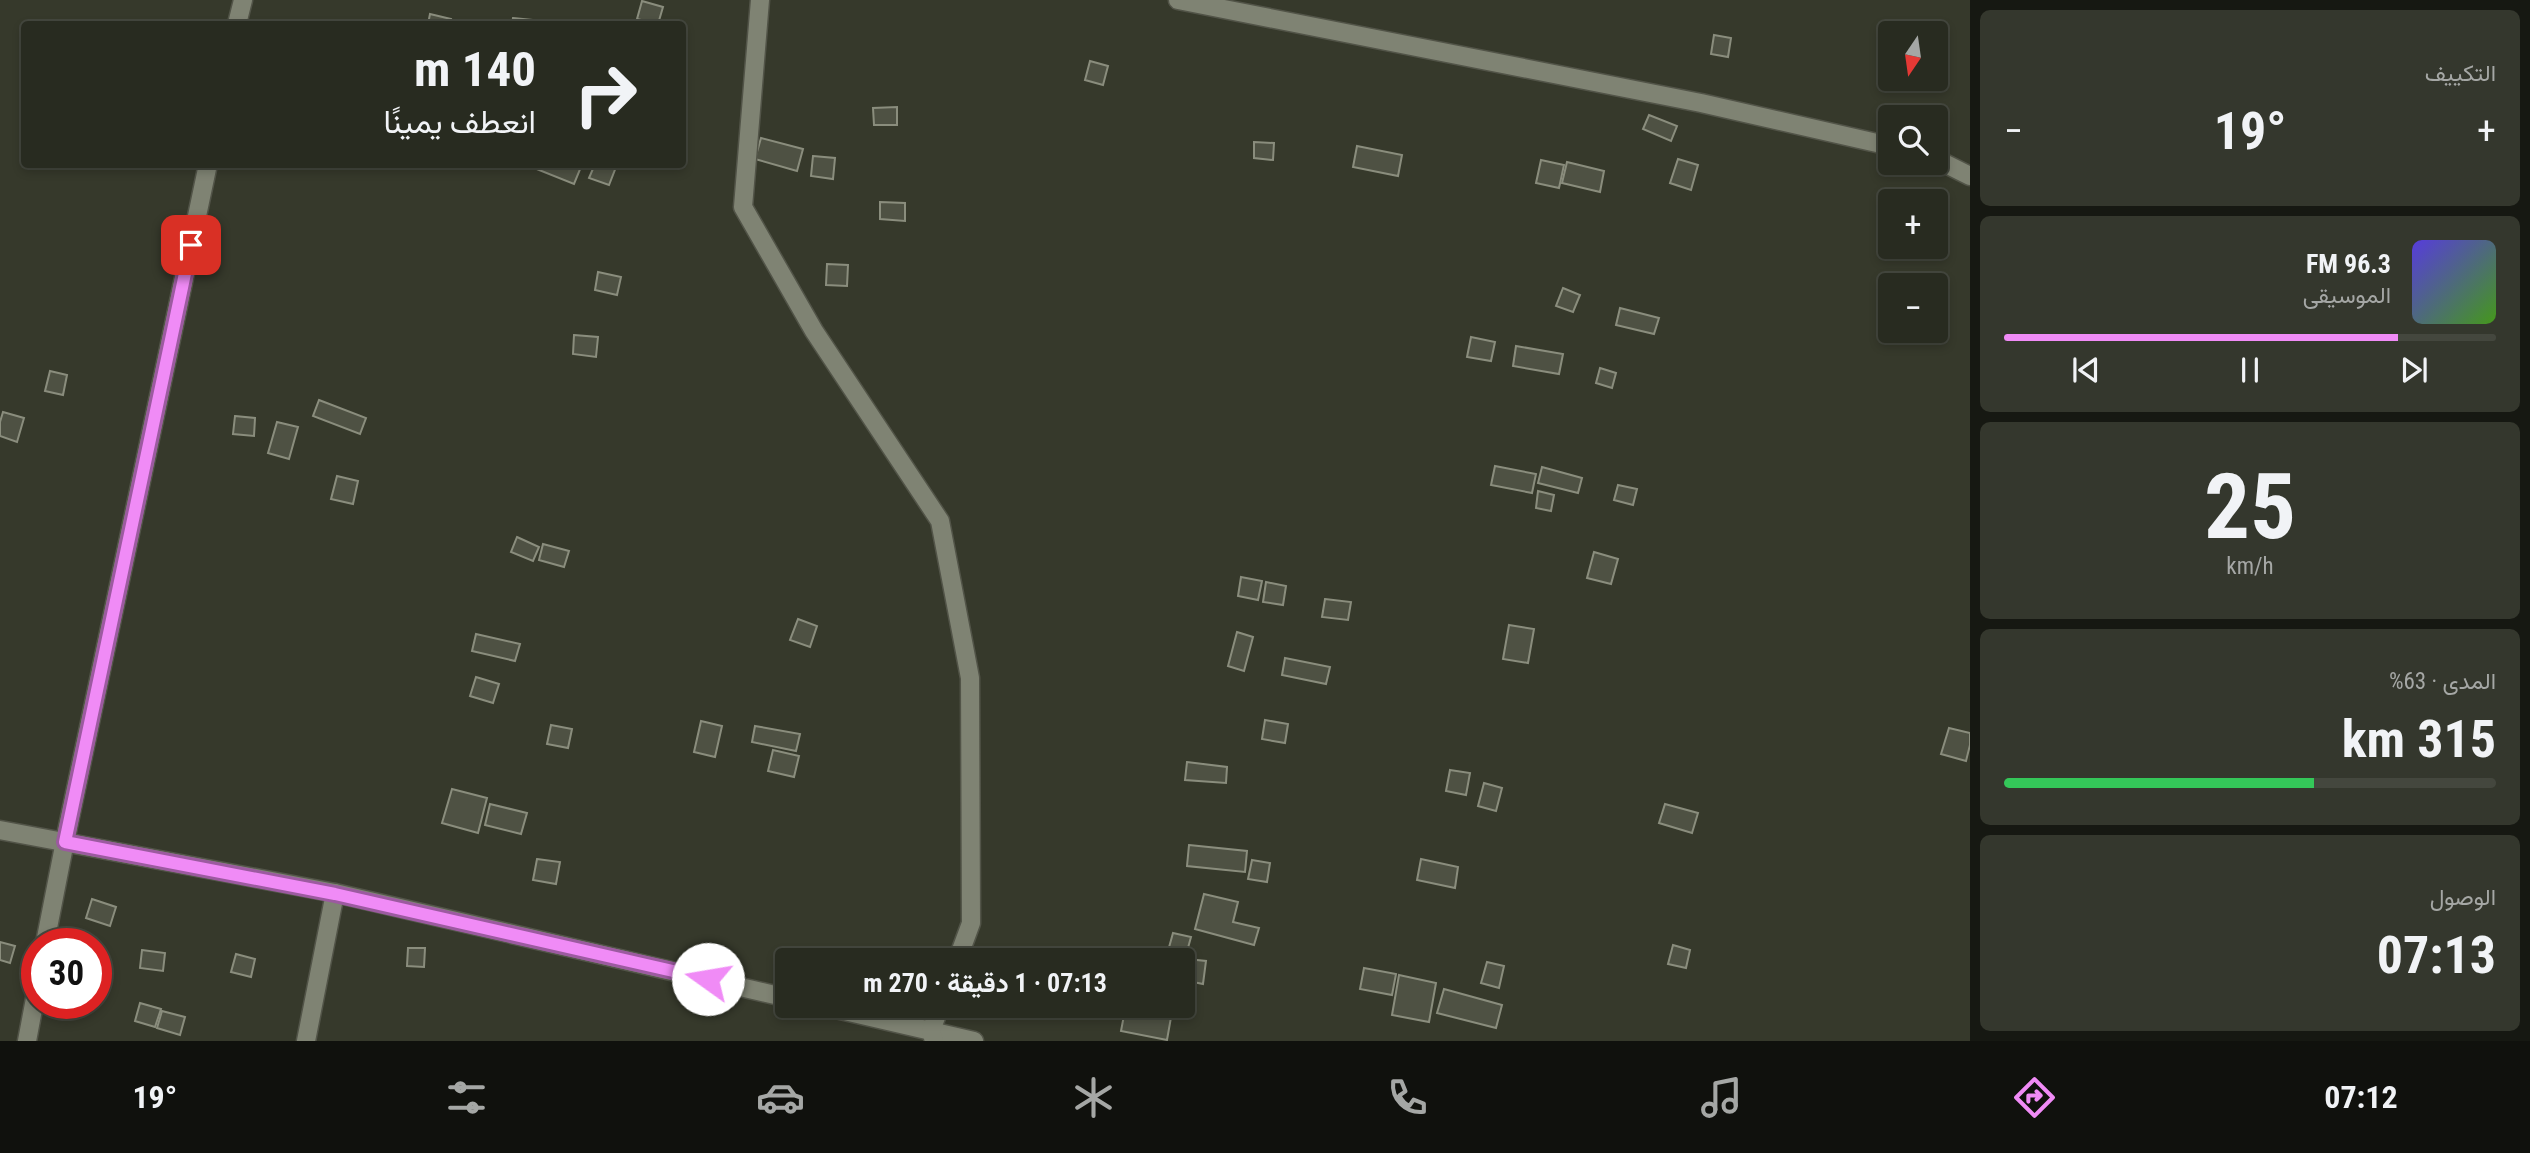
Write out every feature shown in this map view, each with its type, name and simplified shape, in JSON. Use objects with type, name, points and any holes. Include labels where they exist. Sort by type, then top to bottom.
[{"type":"street","points":[[238,21],[243,0]]},
{"type":"street","points":[[760,0],[743,207],[814,331],[940,521],[970,678],[971,923],[962,948]]},
{"type":"street","points":[[1178,0],[1701,103],[1878,143]]},
{"type":"street","points":[[1948,165],[1970,176]]},
{"type":"street","points":[[49,928],[207,168]]},
{"type":"street","points":[[0,830],[335,894],[775,995]]},
{"type":"street","points":[[306,1041],[335,894]]},
{"type":"street","points":[[867,1018],[932,1036],[974,1041]]},
{"type":"street","points":[[932,1036],[937,1018]]},
{"type":"street","points":[[27,1041],[31,1019]]},
{"type":"building","points":[[642,1],[663,7],[659,21],[637,19]]},
{"type":"building","points":[[430,14],[451,19],[451,21],[429,21]]},
{"type":"building","points":[[513,18],[532,20],[532,21],[512,21]]},
{"type":"building","points":[[1714,35],[1731,38],[1728,57],[1711,54]]},
{"type":"building","points":[[1090,61],[1108,66],[1103,85],[1085,80]]},
{"type":"building","points":[[897,107],[897,125],[874,125],[873,108]]},
{"type":"building","points":[[1649,115],[1677,126],[1671,141],[1643,129]]},
{"type":"building","points":[[761,138],[803,149],[797,171],[755,159]]},
{"type":"building","points":[[1254,142],[1274,143],[1273,160],[1254,158]]},
{"type":"building","points":[[1357,146],[1402,155],[1398,176],[1353,167]]},
{"type":"building","points":[[813,156],[835,158],[833,179],[811,176]]},
{"type":"building","points":[[1678,159],[1698,165],[1691,190],[1670,183]]},
{"type":"building","points":[[1541,160],[1564,165],[1559,188],[1536,183]]},
{"type":"building","points":[[1567,162],[1604,171],[1600,192],[1562,183]]},
{"type":"building","points":[[534,168],[581,168],[574,184]]},
{"type":"building","points":[[593,168],[616,168],[609,185],[589,178]]},
{"type":"building","points":[[880,202],[905,203],[905,221],[880,219]]},
{"type":"building","points":[[827,264],[848,265],[847,286],[826,285]]},
{"type":"building","points":[[598,272],[621,277],[617,295],[595,290]]},
{"type":"building","points":[[1563,288],[1580,295],[1573,312],[1556,306]]},
{"type":"building","points":[[1620,308],[1659,318],[1654,334],[1616,325]]},
{"type":"building","points":[[574,335],[598,337],[596,357],[573,354]]},
{"type":"building","points":[[1471,337],[1495,342],[1491,361],[1467,357]]},
{"type":"building","points":[[1516,346],[1563,354],[1559,374],[1513,366]]},
{"type":"building","points":[[1600,368],[1616,373],[1612,388],[1596,383]]},
{"type":"building","points":[[50,371],[67,375],[63,395],[45,391]]},
{"type":"building","points":[[319,400],[366,418],[360,434],[313,416]]},
{"type":"building","points":[[3,412],[24,418],[17,442],[0,436]]},
{"type":"building","points":[[235,416],[255,418],[254,436],[233,434]]},
{"type":"building","points":[[277,422],[298,427],[289,459],[268,453]]},
{"type":"building","points":[[1495,466],[1536,474],[1532,493],[1491,485]]},
{"type":"building","points":[[1542,467],[1582,478],[1578,493],[1538,483]]},
{"type":"building","points":[[337,476],[358,481],[353,504],[331,499]]},
{"type":"building","points":[[1618,485],[1637,489],[1633,505],[1614,500]]},
{"type":"building","points":[[1538,491],[1554,495],[1551,511],[1536,508]]},
{"type":"building","points":[[517,537],[539,547],[533,561],[511,552]]},
{"type":"building","points":[[543,544],[569,551],[564,567],[539,560]]},
{"type":"building","points":[[1594,552],[1618,559],[1611,584],[1587,578]]},
{"type":"building","points":[[1241,577],[1262,581],[1258,600],[1238,596]]},
{"type":"building","points":[[1266,582],[1286,586],[1283,605],[1263,602]]},
{"type":"building","points":[[1325,599],[1351,602],[1348,620],[1322,617]]},
{"type":"building","points":[[798,619],[817,626],[810,647],[790,640]]},
{"type":"building","points":[[1509,625],[1534,629],[1528,663],[1503,659]]},
{"type":"building","points":[[1237,632],[1253,637],[1244,671],[1228,666]]},
{"type":"building","points":[[476,634],[520,644],[515,661],[472,651]]},
{"type":"building","points":[[1285,658],[1330,667],[1326,684],[1282,675]]},
{"type":"building","points":[[476,677],[499,684],[493,703],[470,696]]},
{"type":"building","points":[[1265,720],[1288,724],[1285,743],[1262,739]]},
{"type":"building","points":[[701,721],[722,726],[715,757],[694,752]]},
{"type":"building","points":[[551,725],[572,729],[568,748],[547,744]]},
{"type":"building","points":[[755,726],[800,734],[796,751],[752,742]]},
{"type":"building","points":[[1949,728],[1970,733],[1966,761],[1941,754]]},
{"type":"building","points":[[773,750],[799,756],[794,777],[768,771]]},
{"type":"building","points":[[1187,762],[1227,767],[1226,783],[1185,780]]},
{"type":"building","points":[[1450,770],[1470,773],[1466,795],[1446,791]]},
{"type":"building","points":[[1484,783],[1502,788],[1496,811],[1478,806]]},
{"type":"building","points":[[452,789],[487,798],[478,833],[442,823]]},
{"type":"building","points":[[490,804],[527,813],[521,834],[485,825]]},
{"type":"building","points":[[1665,804],[1698,813],[1692,833],[1659,823]]},
{"type":"building","points":[[1189,845],[1247,851],[1245,872],[1187,866]]},
{"type":"building","points":[[537,859],[560,862],[556,884],[533,880]]},
{"type":"building","points":[[1421,859],[1458,867],[1455,888],[1417,880]]},
{"type":"building","points":[[1252,860],[1270,863],[1267,882],[1248,879]]},
{"type":"building","points":[[1204,894],[1238,902],[1233,922],[1259,928],[1254,945],[1195,929]]},
{"type":"building","points":[[92,899],[116,907],[110,926],[86,918]]},
{"type":"building","points":[[1173,933],[1191,937],[1188,948],[1169,948]]},
{"type":"building","points":[[0,942],[15,946],[10,963],[0,960]]},
{"type":"building","points":[[1673,945],[1690,950],[1686,968],[1668,964]]},
{"type":"building","points":[[408,948],[425,948],[424,967],[407,966]]},
{"type":"building","points":[[142,950],[165,953],[163,971],[140,968]]},
{"type":"building","points":[[236,954],[255,959],[251,977],[231,972]]},
{"type":"building","points":[[1195,960],[1206,961],[1203,984],[1195,982]]},
{"type":"building","points":[[1487,962],[1504,966],[1499,988],[1481,983]]},
{"type":"building","points":[[1364,968],[1396,974],[1392,995],[1360,989]]},
{"type":"building","points":[[1399,975],[1436,983],[1429,1022],[1392,1015]]},
{"type":"building","points":[[1444,989],[1502,1005],[1496,1028],[1437,1013]]},
{"type":"building","points":[[140,1003],[161,1009],[155,1027],[135,1021]]},
{"type":"building","points":[[162,1011],[185,1017],[180,1035],[157,1028]]},
{"type":"building","points":[[1123,1018],[1171,1018],[1167,1040],[1121,1031]]},
{"type":"route","points":[[191,245],[65,842],[335,894],[708,979]]}]
